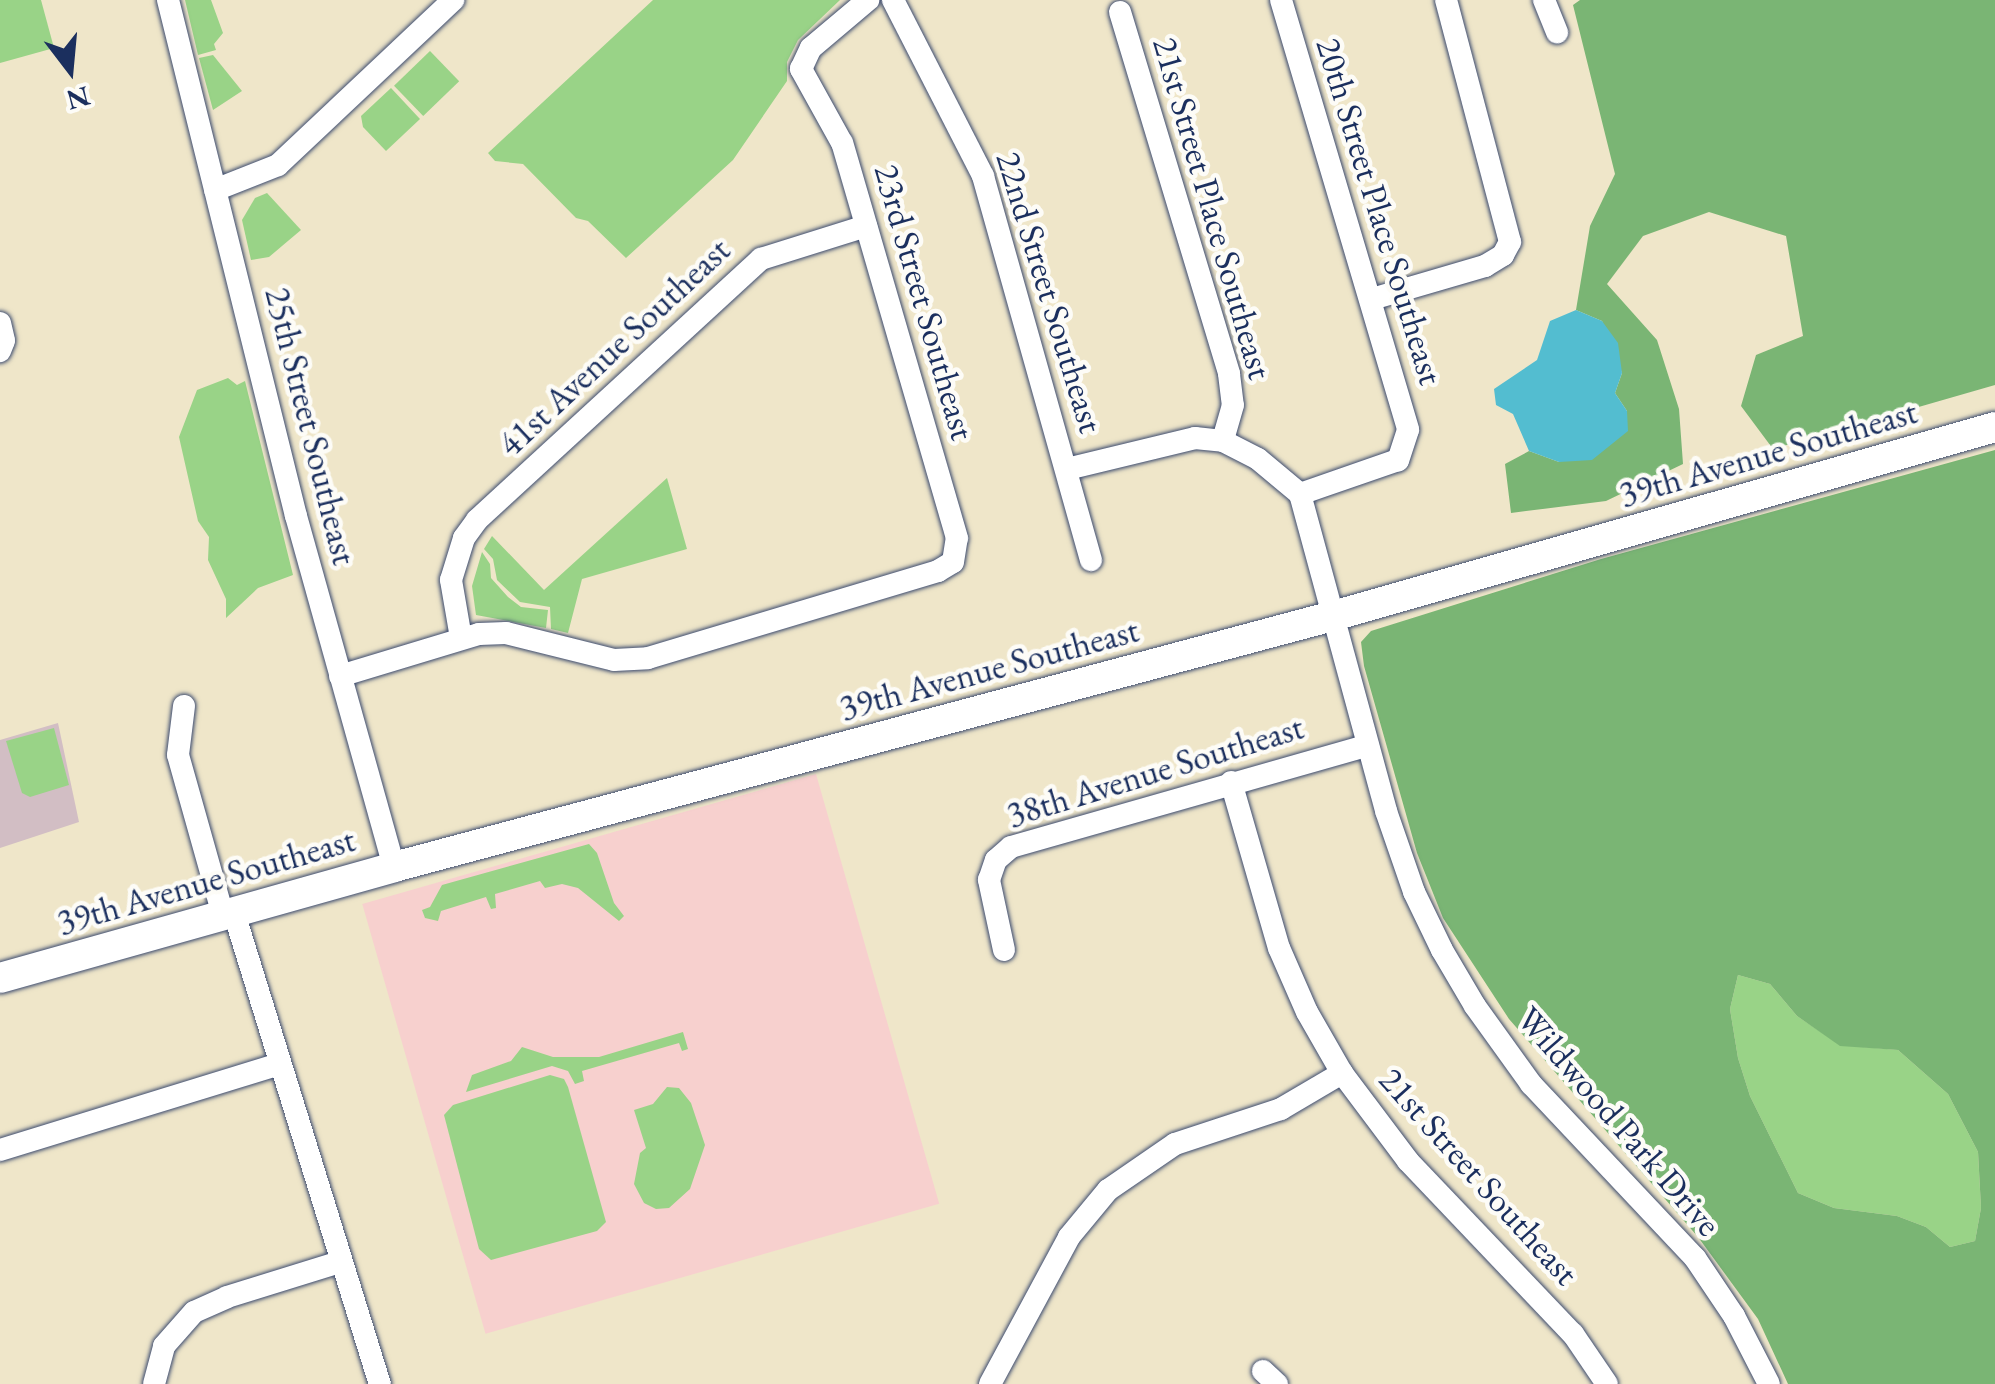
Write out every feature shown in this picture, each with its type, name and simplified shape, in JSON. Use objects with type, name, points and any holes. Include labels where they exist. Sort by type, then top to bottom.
[{"type":"main road","name":"39th Avenue Southeast","points":[[0,978],[394,867],[1333,616],[1995,427]]},
{"type":"street","name":"25th Street Southeast","points":[[168,0],[340,676],[394,867]]},
{"type":"street","points":[[215,190],[278,165],[453,0]]},
{"type":"street","name":"23rd Street Southeast","points":[[461,638],[506,633],[630,660],[938,571],[953,562],[957,538],[836,127],[801,69],[811,48],[868,0]]},
{"type":"street","name":"22nd Street Southeast","points":[[893,0],[978,163],[1091,560]]},
{"type":"street","name":"20th Street Place Southeast","points":[[1281,0],[1408,430],[1408,442],[1398,460],[1300,494]]},
{"type":"street","points":[[1372,299],[1485,266],[1503,254],[1510,242],[1446,0]]},
{"type":"street","points":[[1544,0],[1558,33]]},
{"type":"street","name":"21st Street Place Southeast","points":[[1120,12],[1229,374],[1232,405],[1223,441]]},
{"type":"street","name":"41st Avenue Southeast","points":[[461,638],[451,580],[460,547],[477,520],[760,259],[866,226]]},
{"type":"street","points":[[0,323],[4,341],[0,351]]},
{"type":"street","points":[[1067,469],[1176,440],[1223,441],[1258,459],[1300,494],[1333,616]]},
{"type":"street","name":"Wildwood Park Drive","points":[[1333,616],[1414,892],[1458,981],[1532,1084],[1694,1258],[1734,1316],[1769,1384]]},
{"type":"street","points":[[340,676],[461,638]]},
{"type":"street","points":[[184,706],[178,756],[380,1384]]},
{"type":"street","name":"38th Avenue Southeast","points":[[1004,950],[989,880],[1002,854],[1023,841],[1368,745]]},
{"type":"street","name":"21st Street Southeast","points":[[1231,782],[1279,948],[1307,1012],[1342,1073],[1408,1161],[1572,1334],[1608,1384]]},
{"type":"street","points":[[0,1150],[280,1064]]},
{"type":"street","points":[[990,1384],[1070,1237],[1116,1183],[1175,1144],[1281,1110],[1342,1073]]},
{"type":"street","points":[[154,1384],[164,1346],[182,1323],[210,1304],[340,1262]]},
{"type":"shaded area","points":[[58,723],[79,822],[0,848],[0,740]]},
{"type":"shaded area","points":[[816,774],[939,1204],[485,1334],[362,904]]},
{"type":"green space","points":[[0,0],[41,0],[54,48],[0,63]]},
{"type":"green space","points":[[185,0],[211,0],[223,33],[214,44],[216,50],[198,55]]},
{"type":"green space","points":[[653,0],[840,0],[798,40],[787,62],[787,81],[733,160],[626,258],[588,221],[576,218],[523,164],[495,161],[488,153]]},
{"type":"green space","points":[[1580,0],[1995,0],[1995,385],[1773,449],[1741,406],[1756,355],[1803,336],[1786,236],[1709,212],[1643,236],[1607,284],[1657,340],[1679,409],[1683,464],[1606,501],[1511,513],[1505,464],[1529,451],[1559,462],[1627,411],[1615,393],[1622,373],[1602,321],[1576,310],[1590,226],[1615,174],[1573,5]]},
{"type":"green space","points":[[430,51],[459,81],[423,116],[394,86]]},
{"type":"green space","points":[[213,55],[242,91],[213,110],[199,58]]},
{"type":"green space","points":[[391,88],[420,119],[386,151],[363,127],[361,116]]},
{"type":"green space","points":[[267,193],[301,230],[269,257],[251,260],[242,220],[255,198]]},
{"type":"green space","points":[[228,378],[237,385],[245,381],[293,575],[258,588],[226,618],[226,599],[208,560],[209,537],[198,521],[179,437],[197,390]]},
{"type":"green space","points":[[1995,450],[1995,1384],[1788,1384],[1758,1319],[1698,1237],[1509,1019],[1443,918],[1417,853],[1364,666],[1361,642],[1371,631],[1601,559]],"holes":[[[1738,975],[1770,984],[1797,1016],[1840,1046],[1898,1050],[1948,1094],[1978,1152],[1981,1208],[1975,1241],[1950,1247],[1926,1227],[1897,1216],[1834,1208],[1798,1193],[1750,1096],[1738,1058],[1730,1009]]]},
{"type":"green space","points":[[667,478],[687,549],[582,579],[568,633],[551,629],[550,607],[520,602],[497,580],[493,559],[484,549],[492,536],[544,590]]},
{"type":"green space","points":[[482,552],[490,564],[491,578],[508,597],[521,607],[548,610],[546,628],[476,615],[472,586]]},
{"type":"green space","points":[[54,728],[69,785],[30,797],[22,793],[6,741]]},
{"type":"green space","points":[[589,844],[597,853],[614,903],[624,916],[619,921],[578,888],[562,884],[545,888],[540,881],[495,894],[496,908],[491,909],[486,897],[441,911],[438,921],[425,918],[422,910],[430,907],[442,885]]},
{"type":"green space","points":[[1738,975],[1770,984],[1797,1016],[1840,1045],[1898,1050],[1948,1094],[1978,1152],[1981,1208],[1975,1241],[1950,1247],[1926,1227],[1897,1216],[1834,1208],[1798,1193],[1750,1096],[1738,1058],[1730,1009]]},
{"type":"green space","points":[[683,1032],[688,1049],[682,1051],[679,1043],[582,1071],[584,1081],[575,1084],[568,1071],[552,1066],[466,1092],[472,1075],[511,1061],[522,1047],[553,1057],[599,1057]]},
{"type":"green space","points":[[550,1075],[564,1079],[568,1087],[606,1222],[597,1231],[491,1260],[479,1249],[444,1115],[453,1105]]},
{"type":"green space","points":[[667,1087],[679,1088],[691,1103],[705,1145],[690,1189],[669,1208],[656,1209],[644,1203],[634,1184],[640,1153],[646,1148],[634,1110],[653,1104]]},
{"type":"water","points":[[1576,310],[1602,321],[1618,343],[1622,373],[1615,393],[1627,411],[1628,431],[1592,460],[1559,462],[1529,451],[1513,414],[1496,405],[1494,389],[1537,360],[1550,321]]}]
